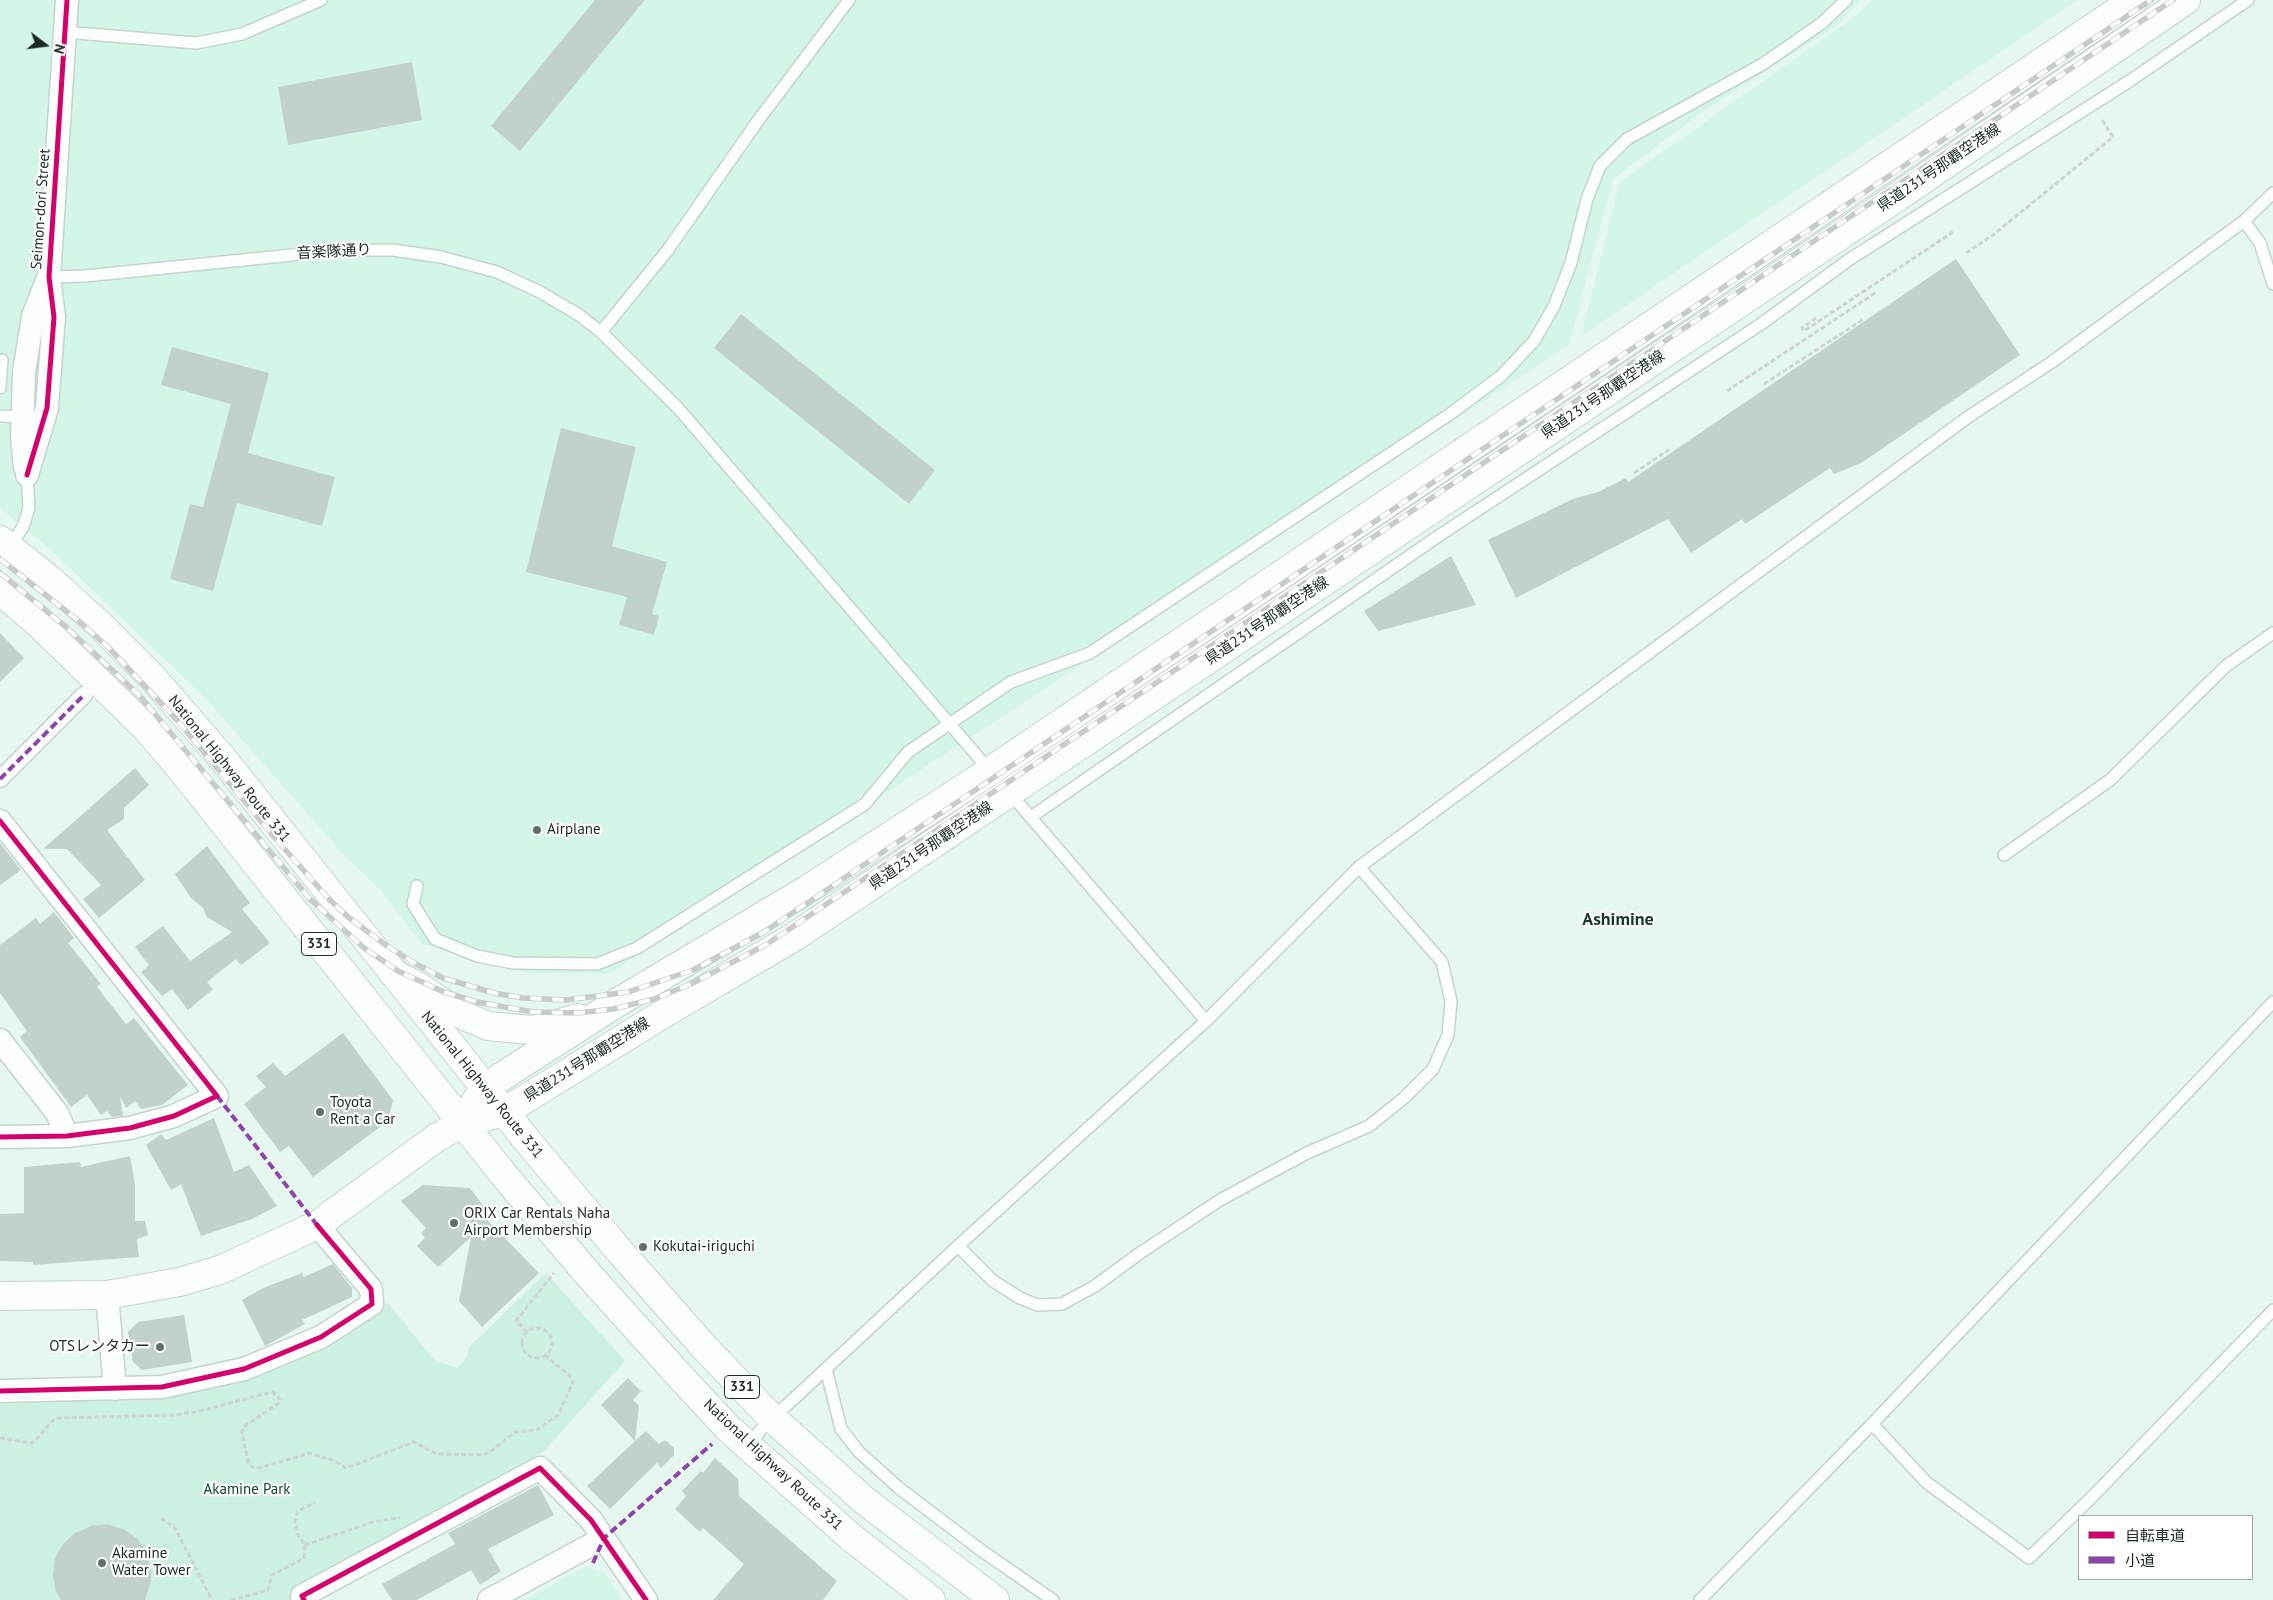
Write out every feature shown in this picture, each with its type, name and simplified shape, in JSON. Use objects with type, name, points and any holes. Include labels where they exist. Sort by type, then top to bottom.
[{"type":"main road","name":"県道231号那覇空港線","points":[[462,1122],[484,1088],[615,1004],[805,891],[990,771],[2134,0]]},
{"type":"main road","name":"県道231号那覇空港線","points":[[462,1122],[504,1112],[662,1014],[794,937],[1010,794],[2186,0]]},
{"type":"main road","name":"National Highway Route 331","points":[[3,548],[102,627],[152,677],[223,759],[484,1088],[616,1247],[705,1348],[771,1417],[864,1501],[995,1600]]},
{"type":"main road","name":"National Highway Route 331","points":[[0,592],[37,622],[152,735],[503,1174],[587,1273],[702,1400],[748,1446],[852,1538],[931,1600]]},
{"type":"main road","points":[[393,973],[419,986],[458,1013],[476,1022],[500,1029],[531,1030],[547,1027],[615,1004]]},
{"type":"main road","points":[[0,1296],[107,1295],[179,1282],[220,1270],[317,1225],[436,1138],[462,1122]]},
{"type":"street","name":"Seimon-dori Street","points":[[27,475],[47,408],[54,317],[49,277],[67,0]]},
{"type":"street","name":"Seimon-dori Street","points":[[27,475],[22,436],[11,416],[24,372],[33,316],[49,277]]},
{"type":"street","points":[[0,779],[84,695]]},
{"type":"street","points":[[0,821],[217,1096],[174,1116],[130,1128],[67,1136],[0,1136]]},
{"type":"street","points":[[0,1040],[58,1113],[67,1136]]},
{"type":"street","points":[[0,1391],[162,1387],[244,1368],[321,1337],[372,1304],[371,1289],[317,1225]]},
{"type":"street","points":[[107,1295],[115,1389]]},
{"type":"street","points":[[304,1600],[302,1596],[540,1468],[591,1520],[646,1600]]},
{"type":"street","points":[[489,1600],[604,1538]]},
{"type":"lane","points":[[65,32],[196,43],[242,34],[322,0]]},
{"type":"lane","points":[[602,332],[667,251],[757,122],[849,0]]},
{"type":"lane","points":[[417,886],[413,904],[435,939],[477,956],[514,963],[597,964],[638,948],[866,804],[908,752],[1010,682],[1090,653],[1450,414],[1501,376],[1534,341],[1554,306],[1571,263],[1586,200],[1600,166],[1627,139],[1763,64],[1822,24],[1846,0]]},
{"type":"lane","points":[[1030,817],[1440,535],[1761,324],[1850,259],[2131,80],[2248,0]]},
{"type":"lane","points":[[748,1446],[771,1417],[787,1405],[958,1246],[1206,1021],[1359,868],[1968,417],[2052,362],[2244,221],[2273,193]]},
{"type":"lane","points":[[2244,221],[2260,242],[2273,284]]},
{"type":"lane","name":"音楽隊通り","points":[[49,277],[85,276],[341,250],[393,250],[441,257],[497,272],[540,292],[579,315],[602,332],[678,408],[1206,1021]]},
{"type":"lane","points":[[0,388],[2,360]]},
{"type":"lane","points":[[3,548],[23,527],[29,508],[27,475]]},
{"type":"lane","points":[[2004,856],[2110,780],[2226,666],[2273,632]]},
{"type":"lane","points":[[958,1246],[993,1281],[1020,1298],[1037,1305],[1062,1304],[1095,1286],[1140,1253],[1220,1200],[1307,1152],[1369,1126],[1404,1098],[1433,1069],[1448,1035],[1451,1001],[1442,962],[1359,868]]},
{"type":"lane","points":[[1700,1600],[1872,1424],[2273,1002]]},
{"type":"lane","points":[[1872,1424],[1926,1482],[2029,1558],[2091,1498],[2273,1310]]},
{"type":"lane","points":[[826,1369],[841,1429],[859,1452],[899,1488],[982,1551],[1053,1600]]},
{"type":"path","points":[[1966,253],[1993,235],[2114,136],[2098,113]]},
{"type":"path","points":[[1816,318],[1802,328],[1804,331],[1953,232]]},
{"type":"path","points":[[1727,391],[1875,293]]},
{"type":"path","points":[[1764,384],[1864,319]]},
{"type":"path","points":[[1634,473],[1670,449]]},
{"type":"path","points":[[526,1332],[516,1321],[554,1274]]},
{"type":"path","points":[[540,1328],[549,1333],[553,1342],[550,1352],[546,1356],[532,1357],[524,1351],[522,1341],[526,1332],[540,1328]]},
{"type":"path","points":[[0,1438],[31,1443],[36,1440],[53,1420],[59,1418],[175,1414],[200,1411],[272,1392],[278,1394],[280,1400],[278,1404],[246,1425],[242,1432],[248,1462],[252,1467],[259,1468],[310,1453],[335,1461],[346,1468],[414,1442],[432,1452],[441,1454],[482,1455],[490,1452],[516,1432],[537,1430],[558,1415],[573,1382],[569,1375],[546,1356]]},
{"type":"path","points":[[231,1600],[268,1590],[272,1575],[304,1558],[305,1545],[298,1535],[294,1522],[297,1513],[315,1503]]},
{"type":"path","points":[[161,1518],[175,1528],[212,1600]]},
{"type":"path","points":[[305,1545],[376,1522],[395,1518],[424,1518],[434,1524]]},
{"type":"shaded area","points":[[0,0],[1861,0],[1839,24],[1701,113],[1613,179],[1569,345],[611,973],[530,973],[422,944],[380,890],[343,854],[207,700],[49,548],[0,508]]},
{"type":"shaded area","points":[[1872,0],[2078,0],[1581,336],[1620,182],[1857,15]]},
{"type":"shaded area","points":[[585,1567],[605,1573],[622,1600],[525,1600]]},
{"type":"green space","name":"Akamine Park","points":[[546,1273],[625,1361],[543,1452],[288,1592],[292,1600],[0,1600],[0,1403],[100,1399],[311,1353],[388,1303],[434,1360],[457,1368],[467,1357],[469,1347]]},
{"type":"building","points":[[595,0],[645,0],[520,151],[491,126]]},
{"type":"building","points":[[412,62],[422,120],[288,145],[278,87]]},
{"type":"building","points":[[1956,259],[2020,355],[1861,463],[1834,474],[1830,468],[1745,524],[1742,519],[1691,553],[1668,519],[1516,598],[1488,540],[1573,499],[1598,492],[1626,478],[1628,482]]},
{"type":"building","points":[[741,314],[935,470],[909,504],[714,348]]},
{"type":"building","points":[[172,347],[269,373],[248,453],[335,477],[322,526],[237,503],[213,591],[170,579],[190,504],[203,507],[231,404],[161,385]]},
{"type":"building","points":[[561,428],[636,447],[612,546],[667,562],[652,614],[659,616],[654,635],[619,625],[627,597],[526,572]]},
{"type":"building","points":[[1451,556],[1476,605],[1378,631],[1364,611]]},
{"type":"building","points":[[0,633],[24,658],[0,682]]},
{"type":"building","points":[[135,768],[149,785],[124,808],[124,819],[107,830],[145,880],[99,918],[83,899],[101,885],[67,849],[43,849]]},
{"type":"building","points":[[0,843],[21,870],[0,885]]},
{"type":"building","points":[[207,846],[250,903],[242,909],[270,943],[241,965],[236,959],[207,982],[213,989],[188,1010],[172,989],[162,996],[141,972],[149,965],[135,947],[163,926],[190,961],[232,932],[207,917],[203,908],[191,898],[175,874]]},
{"type":"building","points":[[54,912],[74,938],[68,943],[101,984],[97,987],[126,1024],[134,1018],[188,1085],[162,1105],[141,1109],[135,1101],[126,1108],[120,1096],[123,1116],[112,1117],[107,1111],[101,1115],[87,1095],[71,1107],[20,1037],[27,1031],[0,993],[0,945],[36,918],[40,924]]},
{"type":"building","name":"Toyota Rent a Car","points":[[343,1033],[393,1100],[388,1121],[313,1177],[289,1146],[280,1152],[244,1104],[266,1087],[256,1076],[273,1063],[285,1076]]},
{"type":"building","points":[[214,1118],[234,1172],[249,1165],[277,1206],[252,1219],[201,1236],[181,1184],[171,1190],[146,1145],[161,1134],[166,1140]]},
{"type":"building","points":[[130,1156],[135,1185],[135,1221],[145,1221],[148,1235],[137,1239],[139,1257],[33,1265],[33,1262],[0,1261],[0,1214],[24,1213],[24,1167],[80,1162],[81,1167]]},
{"type":"building","points":[[423,1185],[470,1188],[492,1218],[488,1221],[539,1273],[482,1327],[459,1301],[471,1237],[438,1267],[417,1246],[425,1238],[421,1233],[426,1228],[401,1201]]},
{"type":"building","points":[[333,1264],[352,1288],[352,1297],[302,1320],[305,1324],[265,1346],[242,1300],[263,1288],[302,1273],[304,1277]]},
{"type":"building","name":"OTSレンタカー","points":[[184,1315],[192,1362],[142,1370],[133,1362],[128,1332],[138,1322]]},
{"type":"building","points":[[628,1378],[641,1391],[633,1400],[639,1406],[635,1441],[601,1405]]},
{"type":"building","points":[[646,1431],[659,1444],[665,1440],[674,1448],[674,1455],[661,1468],[657,1463],[610,1509],[587,1486]]},
{"type":"building","points":[[715,1458],[738,1479],[739,1496],[837,1581],[823,1600],[713,1600],[744,1564],[703,1528],[700,1532],[675,1509],[686,1496],[682,1491],[701,1471],[703,1473]]},
{"type":"building","points":[[538,1485],[554,1515],[488,1549],[501,1571],[480,1585],[471,1570],[417,1600],[392,1600],[382,1584],[455,1544],[448,1533]]},
{"type":"building","name":"Akamine Water Tower","points":[[107,1524],[123,1529],[137,1538],[146,1552],[151,1568],[151,1582],[145,1600],[61,1600],[56,1592],[53,1575],[55,1558],[63,1544],[75,1533],[91,1526]]},
{"type":"railway","points":[[0,559],[80,622],[109,648],[177,720],[275,838],[328,898],[348,917],[387,946],[443,978],[494,993],[523,998],[566,1000],[628,992],[693,970],[764,932],[2151,0]]},
{"type":"railway","points":[[0,573],[66,627],[139,695],[310,899],[364,948],[398,971],[444,992],[477,1002],[533,1012],[578,1013],[613,1009],[654,999],[691,984],[767,944],[2173,0]]},
{"type":"marked path","points":[[0,779],[84,695]]},
{"type":"marked path","points":[[217,1096],[317,1225]]},
{"type":"marked path","points":[[593,1563],[604,1538],[712,1444]]},
{"type":"cycle path","points":[[27,475],[47,408],[54,317],[49,277],[67,0]]},
{"type":"cycle path","points":[[0,821],[217,1096],[174,1116],[130,1128],[67,1136],[0,1137]]},
{"type":"cycle path","points":[[0,1391],[162,1387],[244,1369],[321,1337],[372,1304],[371,1289],[317,1225]]},
{"type":"cycle path","points":[[304,1600],[302,1596],[540,1468],[591,1520],[646,1600]]},
{"type":"place","name":"Airplane","points":[[537,830]]},
{"type":"place","name":"Toyota Rent a Car","points":[[320,1112]]},
{"type":"place","name":"ORIX Car Rentals Naha Airport Membership","points":[[454,1223]]},
{"type":"place","name":"Kokutai-iriguchi","points":[[643,1247]]},
{"type":"place","name":"OTSレンタカー","points":[[160,1347]]},
{"type":"place","name":"Akamine Water Tower","points":[[102,1563]]},
{"type":"district","name":"Ashimine","points":[[1618,920]]}]
